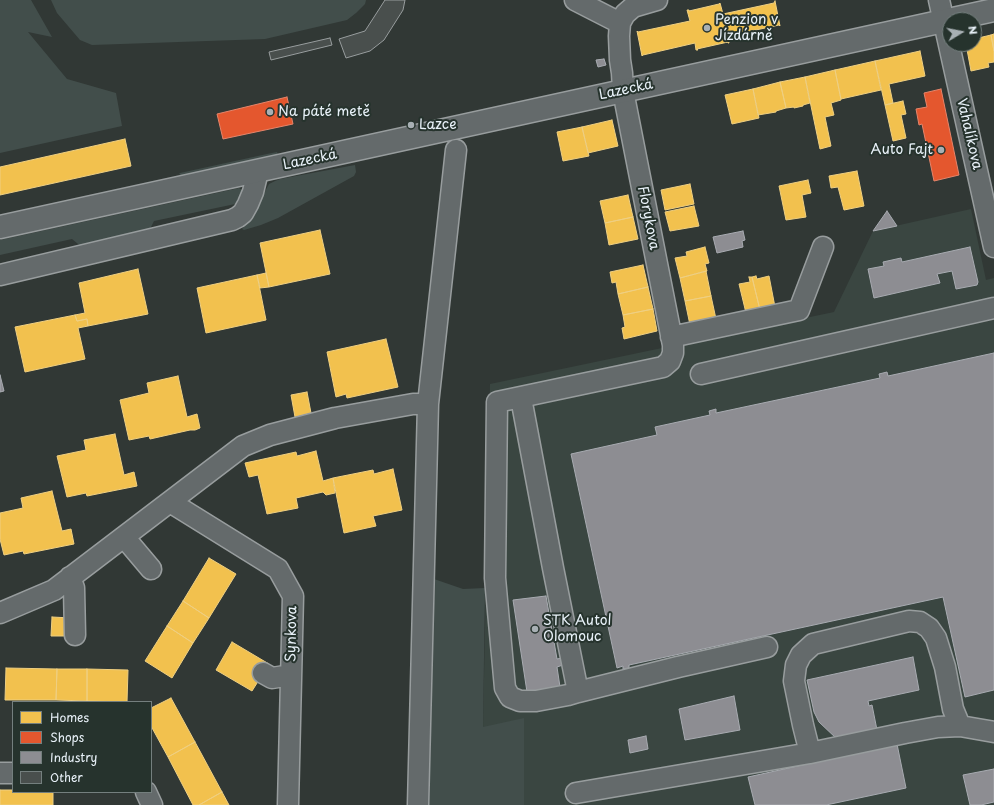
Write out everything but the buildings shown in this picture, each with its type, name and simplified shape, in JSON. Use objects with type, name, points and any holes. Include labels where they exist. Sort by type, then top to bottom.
[{"type":"main road","name":"Lazecká","points":[[0,228],[623,91],[941,10],[994,10]]},
{"type":"street","points":[[575,0],[620,23],[625,14],[633,7],[657,0]]},
{"type":"street","name":"Vahalíkova","points":[[941,10],[994,247]]},
{"type":"street","name":"Florykova","points":[[620,23],[620,60],[623,91],[672,341]]},
{"type":"street","points":[[418,805],[428,404],[456,150]]},
{"type":"street","points":[[0,275],[232,220],[238,217],[248,204],[253,192],[258,171]]},
{"type":"street","points":[[767,647],[678,667],[568,695],[536,701],[520,701],[510,697],[505,688],[495,578],[497,402],[664,367],[670,361],[673,353],[672,341],[799,310],[823,247]]},
{"type":"street","points":[[701,374],[994,308]]},
{"type":"street","points":[[521,398],[578,692]]},
{"type":"street","points":[[0,613],[54,590],[243,446],[270,435],[344,417],[413,404],[428,404]]},
{"type":"street","name":"Synkova","points":[[170,502],[278,569],[293,596],[288,805]]},
{"type":"street","points":[[124,537],[151,569]]},
{"type":"street","points":[[70,577],[74,588],[74,635]]},
{"type":"street","points":[[810,753],[794,681],[796,665],[801,655],[813,644],[909,621],[920,622],[929,628],[936,638],[945,668],[954,709],[960,726]]},
{"type":"street","points":[[263,673],[272,678],[291,675]]},
{"type":"street","points":[[576,793],[810,753],[938,727],[960,726],[994,732]]},
{"type":"street","points":[[0,773],[12,773]]},
{"type":"street","points":[[146,793],[152,805]]},
{"type":"shaded area","points":[[0,0],[31,0],[52,37],[28,32],[67,79],[116,93],[122,126],[0,153]]},
{"type":"shaded area","points":[[51,0],[366,0],[365,4],[347,20],[265,39],[92,45],[80,40],[57,13]]},
{"type":"shaded area","points":[[277,152],[278,155],[183,176],[179,174],[180,173]]},
{"type":"shaded area","points":[[355,165],[356,172],[354,176],[278,218],[261,225],[244,230],[242,229],[251,218],[269,184],[280,179]]},
{"type":"shaded area","points":[[239,188],[244,191],[240,203],[154,221],[150,229],[83,248],[72,239],[0,255],[0,240]]},
{"type":"shaded area","points":[[971,209],[986,280],[994,278],[994,805],[524,805],[483,727],[490,384],[834,312],[873,231]]},
{"type":"shaded area","points":[[434,579],[463,589],[485,588],[483,727],[524,718],[524,805],[429,805]]},
{"type":"place","name":"Penzion v Jízdárně","points":[[707,28]]},
{"type":"place","name":"Na páté metě","points":[[270,112]]},
{"type":"place","name":"Lazce","points":[[411,125]]},
{"type":"place","name":"Auto Fajt","points":[[941,150]]},
{"type":"place","name":"STK Autol Olomouc","points":[[535,629]]}]
